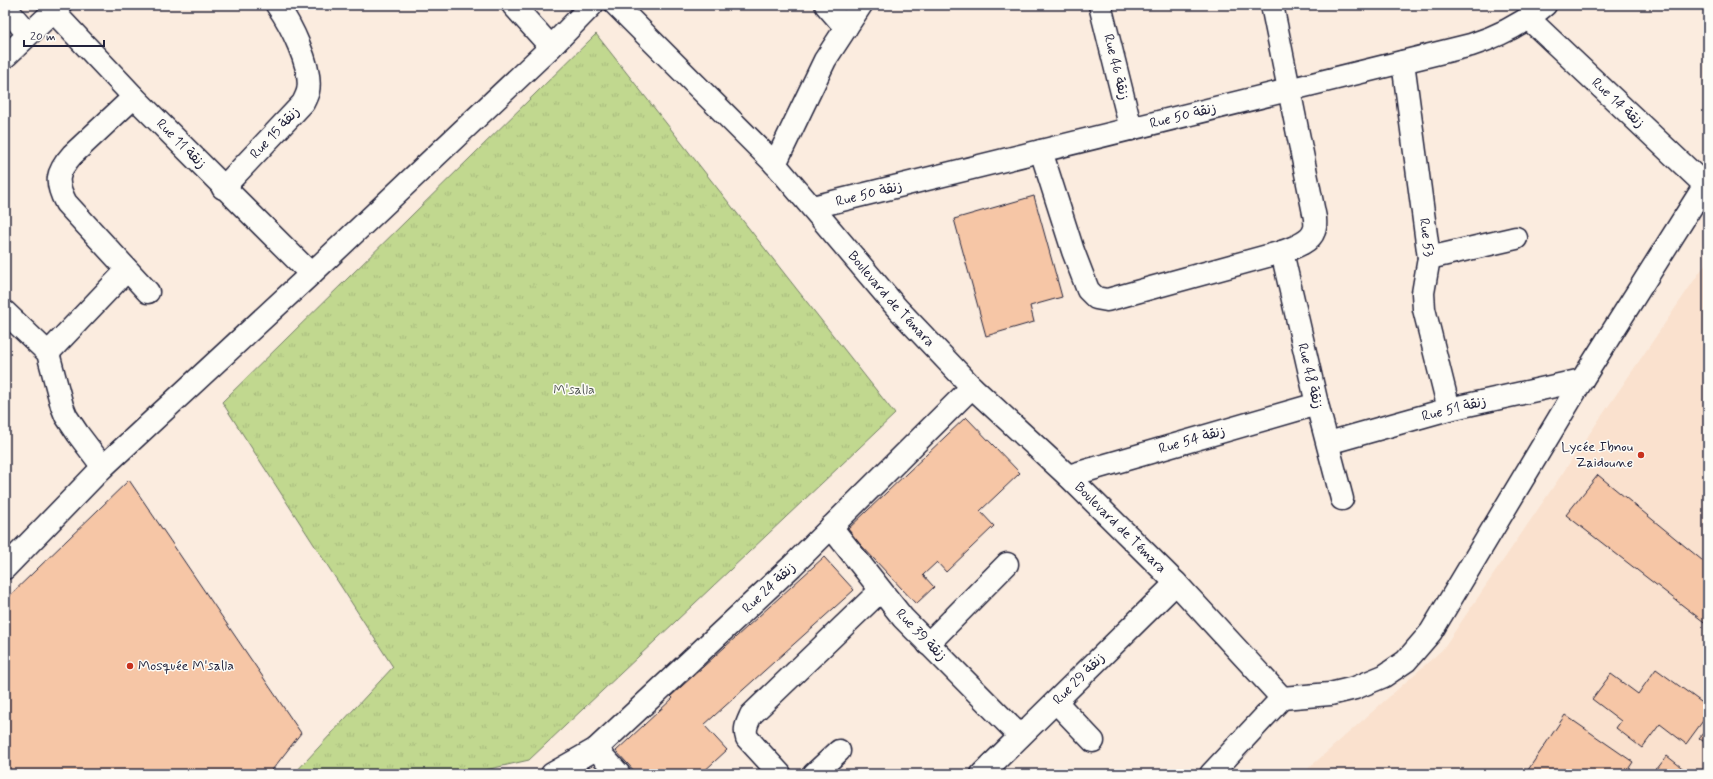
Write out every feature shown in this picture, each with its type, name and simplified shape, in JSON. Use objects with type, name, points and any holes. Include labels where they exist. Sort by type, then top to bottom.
[{"type":"street","name":"Rue 15 زنقة","points":[[223,188],[303,103],[308,90],[308,76],[295,35],[277,5]]},
{"type":"street","points":[[513,5],[551,47]]},
{"type":"street","points":[[5,568],[103,467],[311,274],[551,47],[592,5]]},
{"type":"street","name":"Boulevard de Témara","points":[[616,5],[775,164],[897,308],[972,387],[1068,476],[1176,584],[1282,698]]},
{"type":"street","points":[[826,5],[846,28]]},
{"type":"street","points":[[775,164],[825,60],[861,5]]},
{"type":"street","name":"Rue 46 زنقة","points":[[1100,5],[1131,129]]},
{"type":"street","points":[[1041,151],[1073,251],[1088,290],[1096,298],[1107,300],[1282,252],[1301,244],[1309,238],[1314,231],[1315,218],[1272,5]]},
{"type":"street","name":"Rue 50 زنقة","points":[[813,207],[1487,40],[1529,19],[1545,5]]},
{"type":"street","points":[[5,7],[28,34]]},
{"type":"street","name":"Rue 11 زنقة","points":[[57,8],[134,97],[223,188],[311,274]]},
{"type":"street","points":[[5,57],[57,8]]},
{"type":"street","name":"Rue 14 زنقة","points":[[1529,19],[1706,186]]},
{"type":"street","name":"Rue 53","points":[[1403,62],[1429,258],[1424,286],[1424,309],[1449,409]]},
{"type":"street","points":[[134,97],[72,155],[63,165],[58,178],[59,190],[66,203],[148,292]]},
{"type":"street","points":[[1211,774],[1282,698],[1330,694],[1355,688],[1384,676],[1406,661],[1431,632],[1582,380],[1706,186]]},
{"type":"street","points":[[1429,258],[1516,238]]},
{"type":"street","name":"Rue 48 زنقة","points":[[1282,252],[1317,404],[1342,499]]},
{"type":"street","points":[[48,353],[127,270]]},
{"type":"street","points":[[5,312],[48,353],[66,416],[103,467]]},
{"type":"street","name":"Rue 51 زنقة","points":[[1328,443],[1449,409],[1582,380]]},
{"type":"street","name":"Rue 24 زنقة","points":[[552,774],[596,749],[792,566],[972,387]]},
{"type":"street","name":"Rue 54 زنقة","points":[[1068,476],[1317,404]]},
{"type":"street","name":"Rue 39 زنقة","points":[[831,527],[880,591],[928,644],[1020,736]]},
{"type":"street","points":[[928,644],[1008,564]]},
{"type":"street","name":"Rue 29 زنقة","points":[[982,774],[1176,584]]},
{"type":"street","points":[[780,774],[747,738],[745,732],[746,724],[751,715],[880,591]]},
{"type":"street","points":[[1056,702],[1094,741]]},
{"type":"street","points":[[596,749],[619,774]]},
{"type":"street","points":[[814,774],[839,751]]},
{"type":"shaded area","name":"Lycée Ibnou Zaidoune","points":[[1708,260],[1708,774],[1302,774],[1442,650]]},
{"type":"green space","name":"M'salla","points":[[596,34],[895,414],[529,760],[468,774],[294,774],[393,667],[222,402]]},
{"type":"building","points":[[1034,196],[1062,297],[1030,306],[1034,322],[986,336],[954,219]]},
{"type":"building","points":[[966,417],[1020,473],[980,511],[994,526],[946,572],[937,562],[923,575],[934,587],[916,604],[847,530]]},
{"type":"building","points":[[1598,475],[1708,565],[1708,625],[1566,515]]},
{"type":"building","name":"Mosquée M'salla","points":[[129,480],[301,733],[269,774],[5,774],[5,600]]},
{"type":"building","points":[[824,557],[854,590],[704,725],[727,750],[701,774],[637,774],[616,751],[673,698],[671,696]]},
{"type":"building","points":[[1656,669],[1708,707],[1708,714],[1686,744],[1660,724],[1642,748],[1616,728],[1621,721],[1592,699],[1611,674],[1638,694]]},
{"type":"building","points":[[1565,715],[1633,762],[1625,774],[1526,773]]},
{"type":"building","points":[[1708,727],[1708,745],[1699,738]]},
{"type":"building","points":[[1667,756],[1690,774],[1653,774]]},
{"type":"place","name":"Lycée Ibnou Zaidoune","points":[[1641,455]]},
{"type":"place","name":"Mosquée M'salla","points":[[130,666]]}]
